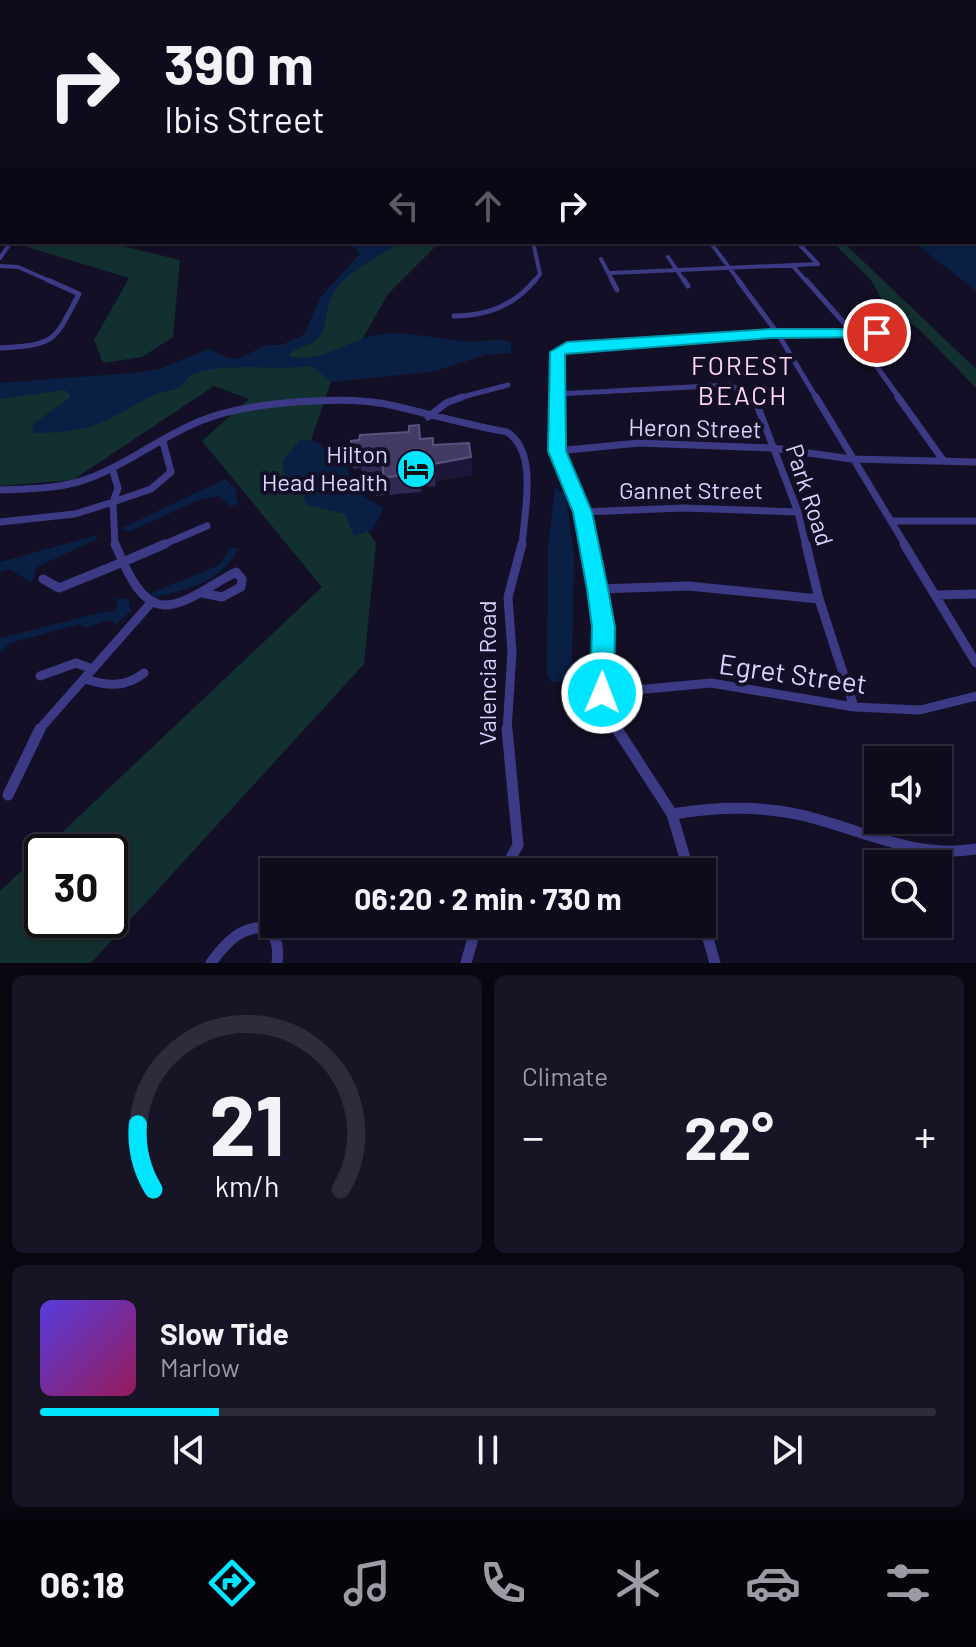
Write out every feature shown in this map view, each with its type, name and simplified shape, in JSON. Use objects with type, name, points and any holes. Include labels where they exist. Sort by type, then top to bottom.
[{"type":"street","points":[[454,316],[490,314],[529,289],[540,274],[533,244]]},
{"type":"street","points":[[711,244],[778,334],[976,663]]},
{"type":"street","points":[[611,273],[818,264],[799,244]]},
{"type":"street","points":[[668,257],[688,286]]},
{"type":"street","points":[[601,259],[611,273],[617,290]]},
{"type":"street","points":[[792,265],[853,333],[943,460]]},
{"type":"street","points":[[0,266],[18,267],[79,294],[69,310],[66,325],[53,338],[26,346],[0,348]]},
{"type":"street","points":[[685,858],[672,814],[613,723],[602,693],[604,627],[583,512],[557,451],[558,352],[567,347],[778,334],[877,333]]},
{"type":"street","points":[[428,417],[435,408],[458,397],[508,385]]},
{"type":"street","name":"Park Road","points":[[556,394],[730,385],[754,397],[798,512],[819,599],[854,707]]},
{"type":"street","name":"Valencia Road","points":[[3,490],[47,489],[94,477],[202,420],[254,405],[354,402],[393,405],[428,417],[507,432],[518,439],[526,458],[522,550],[508,597],[512,652],[506,723],[518,845],[511,858]]},
{"type":"street","points":[[0,522],[75,514],[165,480],[171,472],[163,442]]},
{"type":"street","name":"Heron Street","points":[[557,451],[639,443],[773,448],[851,459],[976,462]]},
{"type":"street","points":[[112,468],[118,488],[110,527],[113,546],[123,562],[132,589],[149,605],[157,607],[202,593]]},
{"type":"street","points":[[0,498],[3,490]]},
{"type":"street","name":"Gannet Street","points":[[583,512],[683,508],[798,512]]},
{"type":"street","points":[[891,521],[976,521]]},
{"type":"street","points":[[43,579],[59,588],[207,526]]},
{"type":"street","points":[[597,589],[689,586],[819,599]]},
{"type":"street","points":[[936,595],[976,594]]},
{"type":"street","points":[[8,795],[37,732],[149,605]]},
{"type":"street","points":[[40,676],[76,663],[93,669]]},
{"type":"street","points":[[85,679],[105,686],[125,684],[144,673]]},
{"type":"street","name":"Egret Street","points":[[602,693],[711,683],[854,707],[920,710],[976,696]]},
{"type":"street","points":[[672,814],[718,807],[784,811],[934,850],[976,849]]},
{"type":"street","points":[[211,963],[225,944],[241,931],[255,926],[267,927],[276,937],[280,950],[277,963]]},
{"type":"street","points":[[466,963],[473,938]]},
{"type":"street","points":[[708,938],[715,963]]},
{"type":"green space","points":[[17,244],[114,244],[180,260],[173,337],[142,357],[103,363],[94,340],[129,278]]},
{"type":"green space","points":[[352,244],[376,247],[387,244],[438,244],[388,294],[363,338],[403,336],[469,342],[498,340],[511,343],[511,353],[485,355],[435,371],[331,382],[309,446],[376,543],[364,664],[128,922],[128,834],[60,834],[322,587],[202,441],[249,399],[214,386],[73,480],[0,486],[0,383],[136,373],[160,369],[209,349],[228,358],[239,359],[266,345],[282,345],[304,335],[321,297],[360,254]]},
{"type":"green space","points":[[834,244],[845,244],[976,369],[976,388],[920,330],[883,302],[871,280]]},
{"type":"green space","points":[[24,868],[24,938],[114,938],[91,963],[0,963],[0,891]]},
{"type":"water","points":[[352,244],[376,247],[397,244],[345,279],[332,296],[319,337],[289,356],[312,357],[365,338],[388,334],[470,342],[504,341],[511,343],[511,353],[485,355],[435,371],[331,382],[312,366],[210,370],[193,374],[178,388],[157,394],[98,424],[55,432],[34,433],[32,425],[71,397],[65,390],[0,399],[0,383],[136,373],[160,369],[209,349],[228,358],[239,359],[266,345],[282,345],[304,335],[321,297],[360,254]]},
{"type":"water","points":[[917,244],[976,244],[976,291]]},
{"type":"water","points":[[300,440],[316,441],[331,455],[347,456],[349,475],[356,488],[367,499],[384,508],[372,530],[354,536],[345,514],[307,505],[295,480],[283,472],[283,460]]},
{"type":"water","points":[[225,479],[237,490],[235,495],[239,504],[231,506],[217,496],[199,500],[130,531],[120,529]]},
{"type":"water","points":[[555,487],[566,496],[574,556],[572,665],[568,681],[551,682],[547,673],[548,549]]},
{"type":"water","points":[[98,535],[95,540],[37,567],[32,583],[9,569],[0,572],[0,562]]},
{"type":"water","points":[[230,548],[239,549],[212,577],[192,587],[154,598],[151,593],[219,565]]},
{"type":"water","points":[[128,598],[131,611],[116,624],[108,620],[85,628],[80,624],[10,643],[0,653],[0,638],[107,611],[112,613],[117,609],[116,599]]},
{"type":"building","points":[[419,425],[420,439],[433,438],[433,445],[469,443],[471,457],[434,464],[435,469],[420,470],[420,474],[374,478],[383,473],[383,455],[359,456],[360,451],[350,451],[351,441],[359,440],[360,435],[409,432],[409,426]]},
{"type":"place","name":"Hilton Head Health","points":[[416,469]]},
{"type":"district","name":"FOREST BEACH","points":[[743,381]]},
{"type":"route","points":[[602,693],[604,627],[583,512],[557,451],[558,352],[567,347],[770,334],[877,333]]}]
